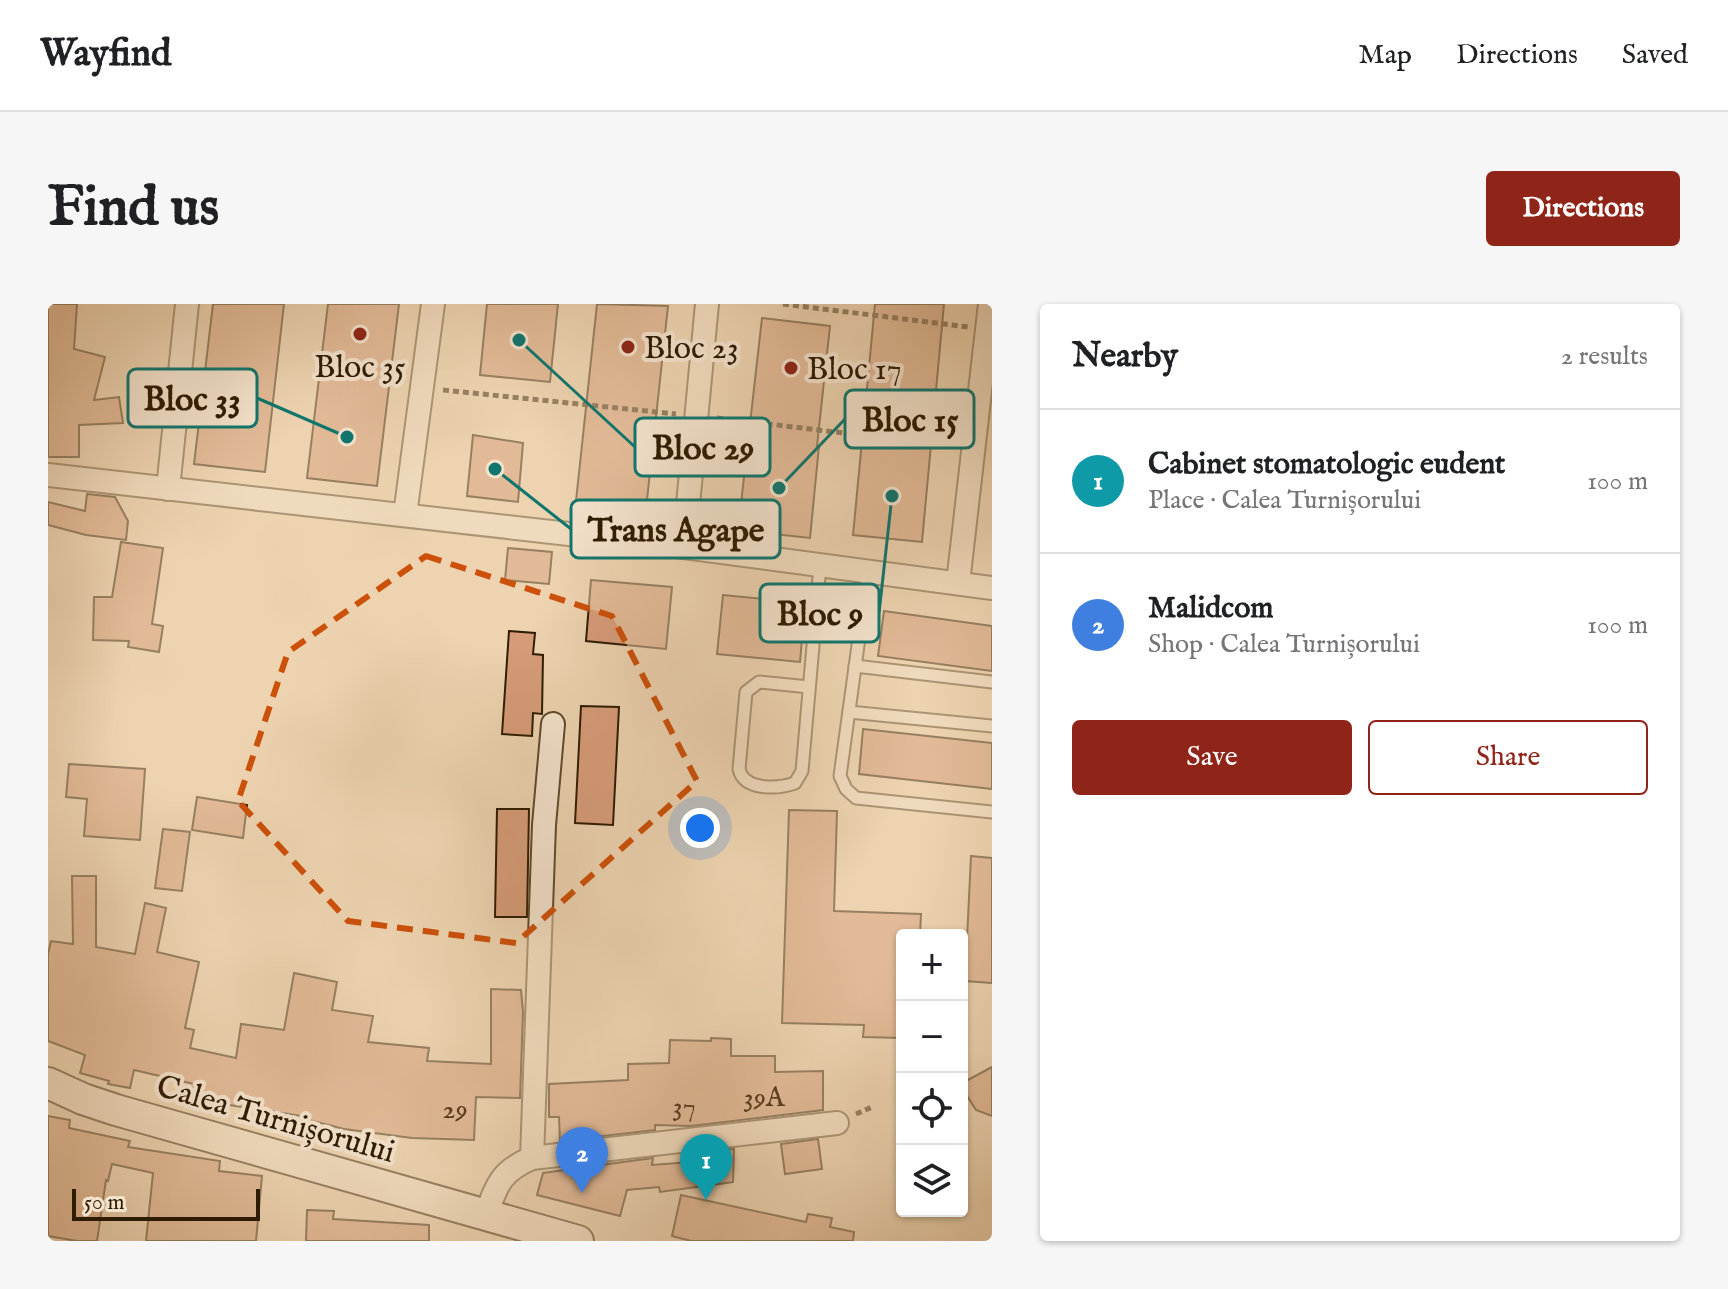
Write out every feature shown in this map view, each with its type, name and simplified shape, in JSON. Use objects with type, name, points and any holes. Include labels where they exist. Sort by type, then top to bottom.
[{"type":"street","points":[[168,489],[187,304]]},
{"type":"street","points":[[405,515],[433,304]]},
{"type":"street","points":[[684,547],[707,304]]},
{"type":"street","points":[[958,583],[990,304]]},
{"type":"street","points":[[48,475],[684,547],[992,588]]},
{"type":"street","points":[[532,1158],[544,825],[553,724]]},
{"type":"street","name":"Calea Turnișorului","points":[[48,1083],[116,1110],[578,1241]]},
{"type":"street","points":[[486,1215],[500,1181],[508,1171],[532,1158],[837,1123]]},
{"type":"lane","points":[[809,687],[759,682],[746,692],[739,769],[741,777],[749,783],[782,787],[795,783],[802,771],[820,566]]},
{"type":"lane","points":[[868,573],[840,776],[846,789],[856,798],[992,812]]},
{"type":"lane","points":[[855,666],[992,682]]},
{"type":"lane","points":[[849,712],[992,726]]},
{"type":"path","points":[[783,304],[988,329]]},
{"type":"path","points":[[422,387],[975,448]]},
{"type":"highlighted area","points":[[426,556],[612,616],[697,781],[516,943],[348,921],[238,801],[288,652]]},
{"type":"building","points":[[48,304],[77,304],[74,349],[105,357],[94,400],[119,397],[123,423],[79,425],[79,457],[48,457]]},
{"type":"building","points":[[213,304],[284,304],[265,472],[194,464]]},
{"type":"building","points":[[328,304],[399,304],[377,486],[307,478]]},
{"type":"building","points":[[487,304],[558,304],[550,382],[480,375]]},
{"type":"building","points":[[597,304],[668,306],[646,509],[576,501]]},
{"type":"building","points":[[875,304],[944,304],[922,542],[853,535]]},
{"type":"building","points":[[762,318],[830,326],[810,538],[738,530]]},
{"type":"building","points":[[473,435],[523,443],[518,502],[467,496]]},
{"type":"building","points":[[87,494],[115,497],[128,521],[126,540],[86,535],[48,525],[48,502],[85,511]]},
{"type":"building","points":[[121,542],[163,548],[152,624],[163,626],[159,652],[128,647],[129,641],[93,640],[94,597],[112,597]]},
{"type":"building","points":[[508,548],[552,552],[549,584],[505,580]]},
{"type":"building","points":[[591,580],[672,587],[666,649],[586,641]]},
{"type":"building","points":[[723,595],[805,603],[800,662],[717,654]]},
{"type":"building","points":[[884,611],[992,626],[992,671],[878,656]]},
{"type":"building","points":[[509,631],[535,633],[533,654],[543,655],[542,714],[533,713],[532,736],[502,734]]},
{"type":"building","points":[[581,706],[619,707],[613,825],[575,823]]},
{"type":"building","points":[[863,729],[992,743],[992,789],[859,774]]},
{"type":"building","points":[[69,764],[145,769],[140,840],[84,836],[87,799],[66,797]]},
{"type":"building","points":[[197,797],[247,805],[243,838],[192,830]]},
{"type":"building","points":[[497,809],[529,809],[527,917],[495,917]]},
{"type":"building","points":[[789,810],[837,811],[834,911],[921,914],[920,929],[896,929],[896,1038],[863,1037],[864,1025],[782,1023]]},
{"type":"building","points":[[163,829],[190,832],[182,891],[155,888]]},
{"type":"building","points":[[971,856],[992,858],[992,983],[968,981]]},
{"type":"building","points":[[72,876],[96,876],[96,947],[135,954],[145,903],[166,908],[157,952],[199,962],[185,1028],[194,1030],[190,1048],[236,1058],[241,1024],[284,1030],[294,973],[337,982],[332,1010],[373,1016],[368,1042],[429,1048],[427,1061],[491,1064],[491,989],[521,990],[520,1098],[476,1097],[474,1140],[412,1138],[344,1129],[309,1120],[309,1117],[229,1105],[192,1095],[194,1084],[134,1070],[130,1088],[108,1084],[109,1081],[80,1073],[85,1055],[48,1041],[48,954],[51,941],[73,944]]},
{"type":"building","points":[[711,1038],[731,1039],[731,1056],[775,1056],[775,1072],[823,1071],[823,1110],[691,1126],[655,1125],[655,1130],[560,1141],[559,1117],[549,1117],[549,1084],[628,1080],[628,1064],[669,1063],[670,1040],[711,1041]]},
{"type":"building","points":[[992,1067],[992,1116],[976,1110],[968,1097],[968,1080]]},
{"type":"building","points":[[48,1116],[70,1120],[69,1128],[130,1141],[128,1147],[220,1161],[219,1171],[262,1176],[256,1241],[146,1241],[153,1173],[112,1164],[106,1180],[97,1241],[48,1236]]},
{"type":"building","points":[[818,1139],[822,1169],[785,1174],[781,1144]]},
{"type":"building","points":[[734,1149],[733,1182],[660,1192],[659,1187],[627,1190],[620,1216],[537,1195],[543,1173],[653,1158],[652,1165],[691,1162],[692,1154]]},
{"type":"building","points":[[681,1195],[806,1222],[808,1214],[832,1218],[830,1227],[854,1232],[853,1241],[691,1241],[672,1236]]},
{"type":"building","points":[[307,1210],[334,1211],[333,1219],[429,1225],[429,1241],[306,1241]]},
{"type":"place","name":"Bloc 35","points":[[360,334]]},
{"type":"place","name":"Bloc 29","points":[[519,340]]},
{"type":"place","name":"Bloc 23","points":[[628,347]]},
{"type":"place","name":"Bloc 17","points":[[791,368]]},
{"type":"place","name":"Bloc 33","points":[[347,437]]},
{"type":"place","name":"Trans Agape","points":[[495,469]]},
{"type":"place","name":"Bloc 15","points":[[779,488]]},
{"type":"place","name":"Bloc 9","points":[[892,496]]},
{"type":"place","name":"Malidcom","points":[[582,1193]]},
{"type":"place","name":"Cabinet stomatologic eudent","points":[[706,1200]]}]
